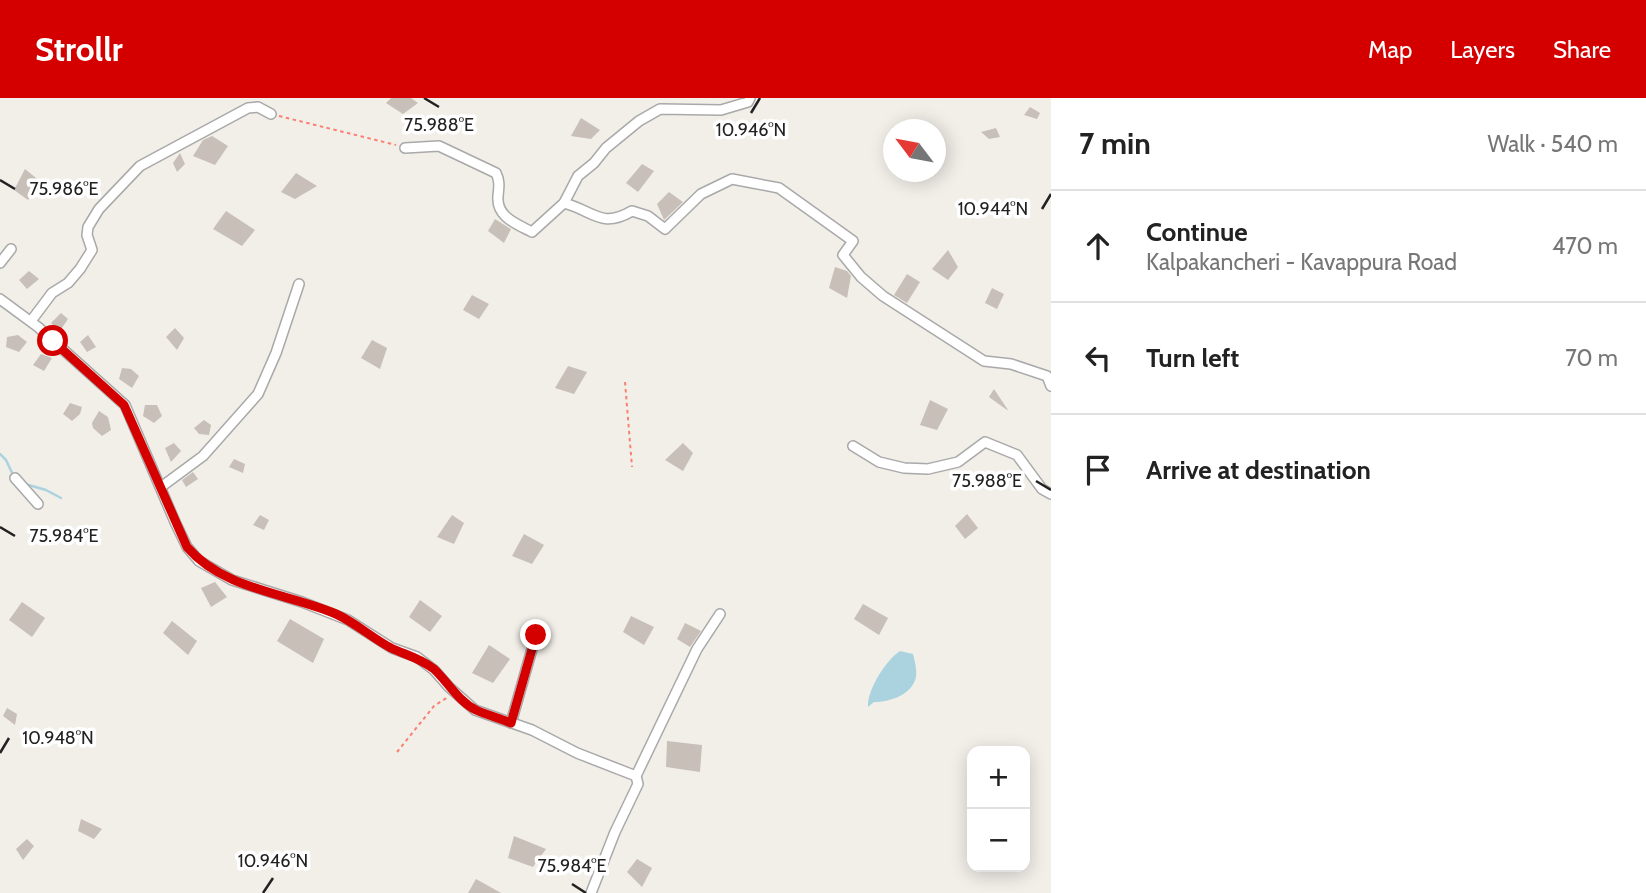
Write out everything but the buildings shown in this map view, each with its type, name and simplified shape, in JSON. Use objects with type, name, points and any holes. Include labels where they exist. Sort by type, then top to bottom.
[{"type":"street","points":[[405,148],[439,146],[496,173],[499,179],[500,212],[532,232],[564,204],[578,176],[639,121],[660,109],[721,110],[748,102],[750,98]]},
{"type":"street","points":[[31,321],[52,293],[68,283],[80,269],[92,250],[87,235],[88,227],[99,209],[140,166],[248,108],[258,107],[271,114]]},
{"type":"street","points":[[564,204],[580,208],[601,219],[617,219],[632,211],[648,216],[664,229],[701,194],[732,179],[779,188],[853,241],[843,255],[861,277],[883,296],[984,361],[1011,364],[1046,376],[1051,386]]},
{"type":"street","points":[[0,263],[11,249]]},
{"type":"street","points":[[161,487],[203,456],[258,394],[276,354],[299,284]]},
{"type":"street","points":[[0,299],[31,321],[124,405],[187,547],[199,561],[232,580],[348,620],[392,648],[417,657],[475,710],[532,730],[577,753],[636,776]]},
{"type":"street","points":[[853,446],[879,462],[904,468],[928,468],[958,462],[985,442],[1017,454],[1042,489],[1051,494]]},
{"type":"street","points":[[15,478],[38,504]]},
{"type":"street","points":[[591,893],[638,783],[636,776],[697,649],[720,614]]},
{"type":"street","points":[[511,723],[536,635]]},
{"type":"path","points":[[271,114],[405,148]]},
{"type":"path","points":[[625,382],[632,467]]},
{"type":"path","points":[[397,752],[435,706],[456,692]]},
{"type":"water","points":[[900,651],[913,654],[916,672],[914,683],[900,696],[874,702],[868,707],[878,676]]},
{"type":"waterway","points":[[0,454],[14,477]]},
{"type":"waterway","points":[[25,484],[61,498]]},
{"type":"route","points":[[53,341],[124,405],[187,547],[199,561],[232,580],[348,620],[392,648],[417,657],[475,710],[511,723],[536,635]]}]
